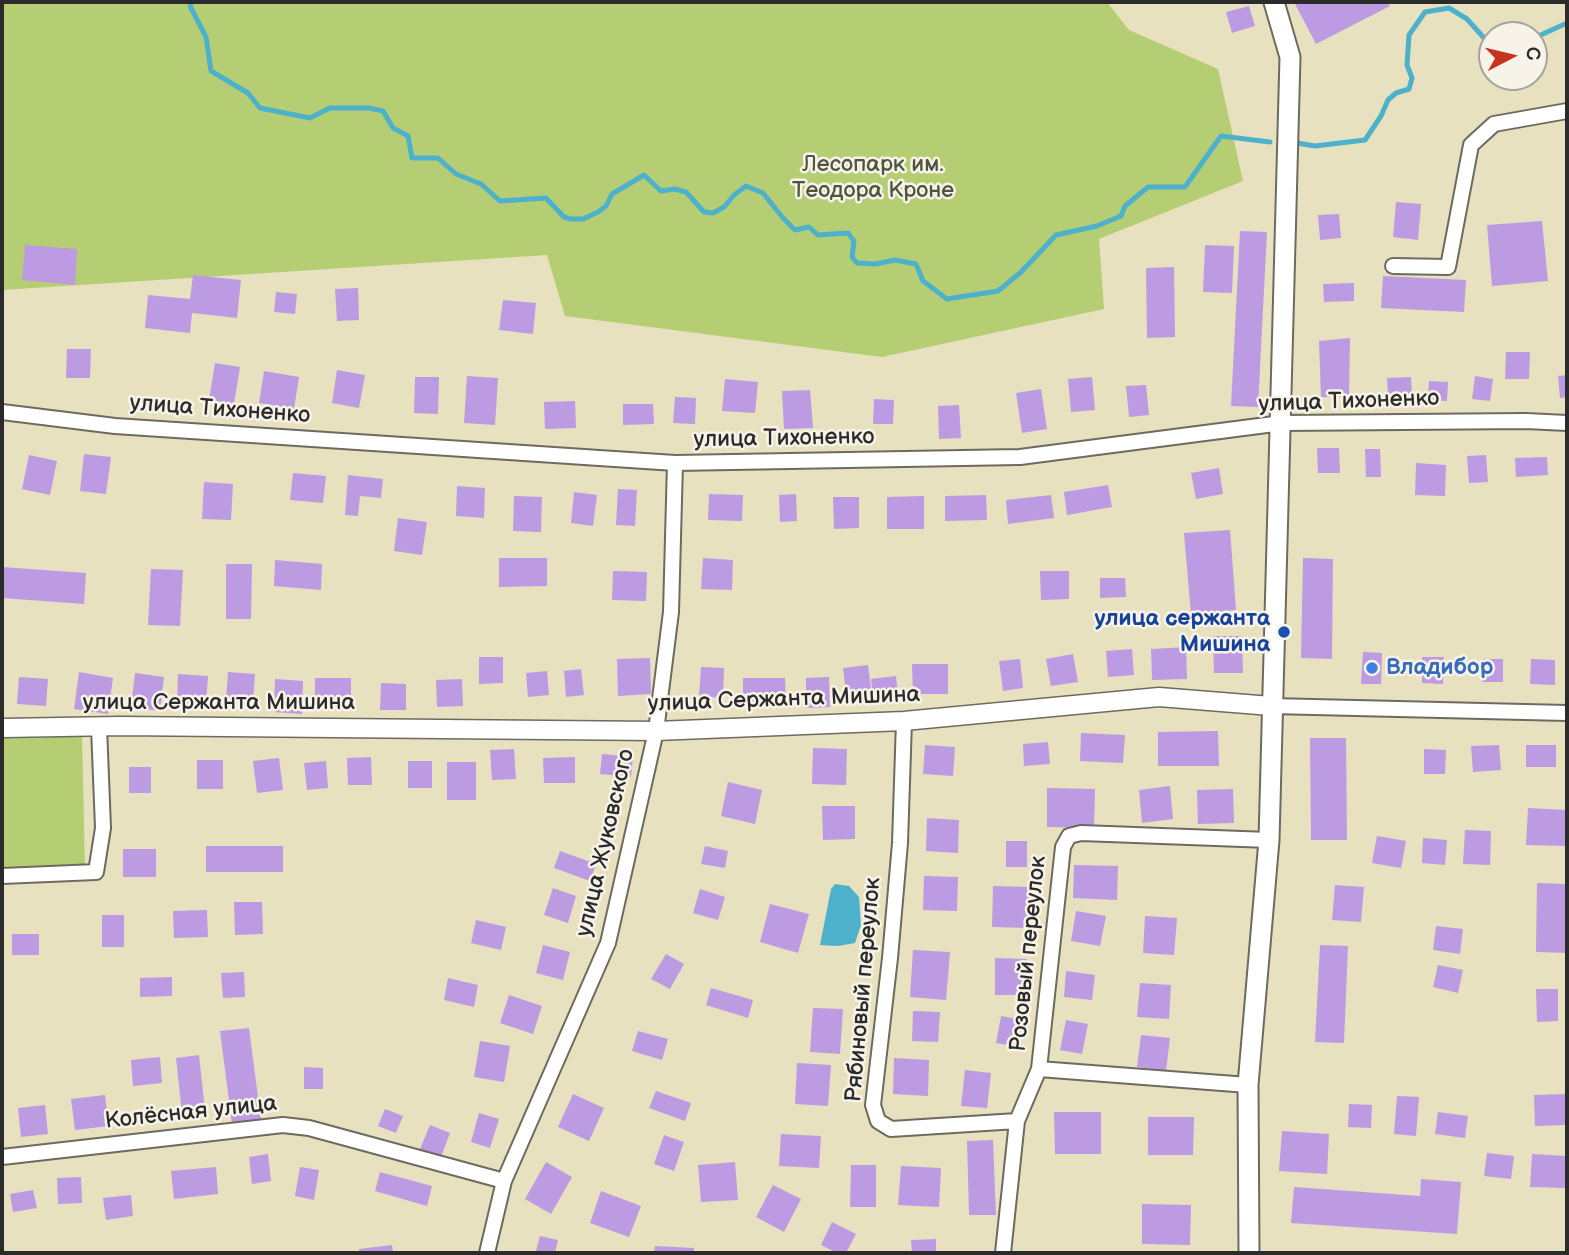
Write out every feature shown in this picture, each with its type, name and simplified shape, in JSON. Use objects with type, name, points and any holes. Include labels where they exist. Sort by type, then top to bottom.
[{"type":"main road","points":[[1249,1253],[1248,1085],[1269,840],[1290,57],[1274,2]]},
{"type":"street","points":[[1393,265],[1448,267],[1471,145],[1494,124],[1567,111]]},
{"type":"street","name":"улица Тихоненко","points":[[2,412],[115,426],[675,463],[1020,457],[1282,423],[1567,423]]},
{"type":"street","name":"улица Жуковского","points":[[487,1253],[504,1181],[608,943],[656,731],[671,612],[675,463]]},
{"type":"street","name":"улица Сержанта Мишина","points":[[2,728],[656,731],[904,721],[1159,697],[1271,706],[1567,713]]},
{"type":"street","name":"Рябиновый переулок","points":[[904,721],[901,843],[873,1105],[877,1121],[891,1129],[1017,1121]]},
{"type":"street","points":[[2,876],[96,872],[103,828],[99,727]]},
{"type":"street","name":"Розовый переулок","points":[[1003,1253],[1017,1121],[1039,1069],[1063,847],[1069,836],[1081,833],[1269,840]]},
{"type":"street","name":"Розовый переулок","points":[[1039,1069],[1248,1085]]},
{"type":"street","name":"Колёсная улица","points":[[2,1157],[283,1125],[309,1128],[504,1181]]},
{"type":"green space","name":"Лесопарк им. Теодора Кроне","points":[[2,2],[1107,2],[1129,30],[1218,69],[1243,181],[1099,239],[1104,309],[882,357],[565,316],[547,255],[2,290]]},
{"type":"green space","points":[[82,735],[85,868],[2,870],[2,737]]},
{"type":"water","points":[[835,884],[849,886],[859,897],[861,925],[855,943],[820,945],[831,889]]},
{"type":"building","points":[[1294,2],[1388,2],[1390,6],[1316,44]]},
{"type":"building","points":[[1249,6],[1255,26],[1232,33],[1226,12]]},
{"type":"building","points":[[1396,202],[1421,204],[1418,240],[1393,237]]},
{"type":"building","points":[[1339,214],[1341,238],[1320,240],[1318,215]]},
{"type":"building","points":[[1542,221],[1548,281],[1492,286],[1487,225]]},
{"type":"building","points":[[1240,231],[1267,232],[1258,407],[1231,406]]},
{"type":"building","points":[[25,245],[77,249],[75,285],[22,280]]},
{"type":"building","points":[[1205,245],[1234,246],[1232,293],[1203,292]]},
{"type":"building","points":[[1174,267],[1175,337],[1147,338],[1146,268]]},
{"type":"building","points":[[193,275],[241,280],[237,318],[192,313],[190,333],[145,328],[148,295],[190,299]]},
{"type":"building","points":[[1383,276],[1466,280],[1464,312],[1381,308]]},
{"type":"building","points":[[1354,283],[1354,301],[1324,302],[1323,284]]},
{"type":"building","points":[[358,288],[359,320],[337,321],[335,289]]},
{"type":"building","points":[[276,292],[297,294],[295,314],[274,312]]},
{"type":"building","points":[[503,300],[536,303],[533,334],[499,330]]},
{"type":"building","points":[[1350,338],[1349,397],[1321,397],[1319,341]]},
{"type":"building","points":[[67,349],[91,349],[90,378],[66,378]]},
{"type":"building","points":[[1506,352],[1530,352],[1529,379],[1505,379]]},
{"type":"building","points":[[215,363],[240,367],[234,404],[209,400]]},
{"type":"building","points":[[337,370],[365,375],[359,408],[332,403]]},
{"type":"building","points":[[264,371],[299,377],[294,409],[259,403]]},
{"type":"building","points":[[1567,375],[1567,397],[1560,398],[1558,376]]},
{"type":"building","points":[[467,376],[498,378],[495,425],[464,423]]},
{"type":"building","points":[[1475,376],[1493,379],[1490,401],[1472,399]]},
{"type":"building","points":[[415,377],[439,377],[438,414],[414,413]]},
{"type":"building","points":[[1092,377],[1095,410],[1071,412],[1068,379]]},
{"type":"building","points":[[1411,377],[1412,396],[1388,396],[1387,378]]},
{"type":"building","points":[[725,379],[758,382],[755,413],[722,411]]},
{"type":"building","points":[[1429,381],[1448,382],[1447,401],[1428,400]]},
{"type":"building","points":[[1146,385],[1149,415],[1129,417],[1126,386]]},
{"type":"building","points":[[1041,389],[1047,429],[1022,433],[1016,393]]},
{"type":"building","points":[[810,390],[813,428],[784,429],[782,391]]},
{"type":"building","points":[[675,397],[696,398],[695,424],[673,423]]},
{"type":"building","points":[[874,399],[894,400],[893,424],[873,424]]},
{"type":"building","points":[[575,401],[576,428],[545,429],[544,402]]},
{"type":"building","points":[[623,404],[653,404],[654,424],[623,425]]},
{"type":"building","points":[[959,405],[961,438],[939,439],[938,406]]},
{"type":"building","points":[[1317,448],[1339,448],[1340,473],[1318,473]]},
{"type":"building","points":[[1365,449],[1380,449],[1381,477],[1366,477]]},
{"type":"building","points":[[84,454],[111,457],[106,494],[80,491]]},
{"type":"building","points":[[29,455],[57,461],[50,495],[22,489]]},
{"type":"building","points":[[1486,455],[1488,482],[1469,483],[1467,456]]},
{"type":"building","points":[[1547,457],[1548,475],[1516,477],[1515,458]]},
{"type":"building","points":[[1416,463],[1446,465],[1445,496],[1415,495]]},
{"type":"building","points":[[1219,468],[1223,494],[1196,499],[1191,473]]},
{"type":"building","points":[[293,473],[326,476],[323,503],[290,500]]},
{"type":"building","points":[[348,475],[383,479],[381,498],[360,496],[358,516],[345,515]]},
{"type":"building","points":[[204,482],[233,484],[231,520],[202,519]]},
{"type":"building","points":[[1108,485],[1112,507],[1067,515],[1064,492]]},
{"type":"building","points":[[457,486],[485,488],[484,518],[456,516]]},
{"type":"building","points":[[618,489],[637,490],[635,526],[616,525]]},
{"type":"building","points":[[574,492],[597,495],[593,526],[571,523]]},
{"type":"building","points":[[709,494],[743,495],[742,521],[708,520]]},
{"type":"building","points":[[796,494],[797,521],[780,522],[779,495]]},
{"type":"building","points":[[986,495],[987,520],[945,521],[945,496]]},
{"type":"building","points":[[1051,495],[1054,518],[1008,524],[1006,500]]},
{"type":"building","points":[[514,496],[542,497],[541,532],[513,531]]},
{"type":"building","points":[[924,496],[924,529],[887,529],[887,497]]},
{"type":"building","points":[[833,497],[859,497],[859,528],[834,529]]},
{"type":"building","points":[[398,518],[427,522],[422,555],[394,551]]},
{"type":"building","points":[[1230,530],[1236,610],[1191,614],[1184,533]]},
{"type":"building","points":[[499,558],[547,558],[547,586],[499,587]]},
{"type":"building","points":[[703,558],[733,560],[732,590],[701,589]]},
{"type":"building","points":[[1303,558],[1333,559],[1332,659],[1301,658]]},
{"type":"building","points":[[275,560],[322,564],[321,590],[274,586]]},
{"type":"building","points":[[226,564],[252,564],[251,619],[226,619]]},
{"type":"building","points":[[2,567],[86,573],[84,604],[2,598]]},
{"type":"building","points":[[151,569],[183,570],[180,626],[148,625]]},
{"type":"building","points":[[613,571],[647,572],[646,601],[612,600]]},
{"type":"building","points":[[1040,571],[1069,571],[1069,599],[1041,600]]},
{"type":"building","points":[[1100,578],[1125,578],[1126,597],[1100,598]]},
{"type":"building","points":[[1213,636],[1242,636],[1243,673],[1214,673]]},
{"type":"building","points":[[1186,647],[1187,679],[1152,680],[1151,649]]},
{"type":"building","points":[[1132,649],[1134,675],[1108,677],[1106,651]]},
{"type":"building","name":"Владибор","points":[[1363,652],[1382,653],[1381,684],[1361,684]]},
{"type":"building","points":[[1073,654],[1078,682],[1051,686],[1046,659]]},
{"type":"building","points":[[479,657],[503,657],[503,683],[479,684]]},
{"type":"building","points":[[1422,657],[1444,657],[1443,684],[1422,683]]},
{"type":"building","points":[[650,658],[651,694],[618,696],[617,659]]},
{"type":"building","points":[[1020,659],[1023,688],[1003,691],[999,661]]},
{"type":"building","points":[[1482,659],[1503,659],[1503,682],[1482,682]]},
{"type":"building","points":[[1531,659],[1555,660],[1555,685],[1530,684]]},
{"type":"building","points":[[912,664],[948,664],[948,694],[913,694]]},
{"type":"building","points":[[868,665],[872,697],[847,700],[843,668]]},
{"type":"building","points":[[701,667],[724,668],[723,698],[699,696]]},
{"type":"building","points":[[581,669],[584,695],[566,697],[564,671]]},
{"type":"building","points":[[547,671],[549,695],[528,697],[526,673]]},
{"type":"building","points":[[79,672],[113,678],[108,714],[74,709]]},
{"type":"building","points":[[228,672],[255,674],[253,702],[226,700]]},
{"type":"building","points":[[135,673],[164,677],[160,711],[131,707]]},
{"type":"building","points":[[178,674],[208,676],[206,705],[177,703]]},
{"type":"building","points":[[896,676],[898,694],[873,697],[871,679]]},
{"type":"building","points":[[19,677],[48,679],[46,706],[17,704]]},
{"type":"building","points":[[829,677],[830,707],[806,708],[806,678]]},
{"type":"building","points":[[315,678],[351,678],[351,708],[315,708]]},
{"type":"building","points":[[743,678],[785,678],[786,703],[743,703]]},
{"type":"building","points":[[275,679],[303,681],[302,714],[274,712]]},
{"type":"building","points":[[462,679],[463,706],[437,707],[436,680]]},
{"type":"building","points":[[381,683],[406,684],[406,710],[380,710]]},
{"type":"building","points":[[1218,731],[1219,766],[1158,766],[1158,732]]},
{"type":"building","points":[[1081,733],[1125,735],[1123,763],[1080,761]]},
{"type":"building","points":[[1310,738],[1346,738],[1347,840],[1311,840]]},
{"type":"building","points":[[1048,742],[1050,764],[1024,766],[1023,744]]},
{"type":"building","points":[[925,745],[955,747],[953,776],[923,774]]},
{"type":"building","points":[[1499,745],[1501,770],[1473,772],[1471,746]]},
{"type":"building","points":[[1526,745],[1556,745],[1556,767],[1526,767]]},
{"type":"building","points":[[813,748],[847,749],[846,785],[812,784]]},
{"type":"building","points":[[514,749],[516,779],[492,780],[490,750]]},
{"type":"building","points":[[1424,749],[1446,750],[1445,774],[1424,774]]},
{"type":"building","points":[[602,754],[633,757],[631,777],[600,774]]},
{"type":"building","points":[[371,757],[372,785],[348,785],[347,758]]},
{"type":"building","points":[[575,757],[575,783],[544,783],[543,758]]},
{"type":"building","points":[[279,758],[283,790],[257,793],[253,761]]},
{"type":"building","points":[[197,760],[223,760],[223,789],[197,789]]},
{"type":"building","points":[[326,761],[328,788],[307,790],[304,763]]},
{"type":"building","points":[[408,761],[432,761],[432,788],[408,788]]},
{"type":"building","points":[[447,762],[476,762],[476,800],[447,800]]},
{"type":"building","points":[[129,767],[151,767],[151,793],[129,793]]},
{"type":"building","points":[[728,782],[762,790],[755,824],[721,816]]},
{"type":"building","points":[[1170,786],[1173,819],[1142,823],[1139,790]]},
{"type":"building","points":[[1047,788],[1095,789],[1094,828],[1047,827]]},
{"type":"building","points":[[1233,789],[1234,823],[1198,824],[1197,790]]},
{"type":"building","points":[[822,806],[855,806],[855,839],[823,840]]},
{"type":"building","points":[[1528,808],[1567,810],[1567,846],[1526,845]]},
{"type":"building","points":[[927,818],[959,820],[958,853],[926,851]]},
{"type":"building","points":[[1465,830],[1491,831],[1490,865],[1463,864]]},
{"type":"building","points":[[1377,836],[1406,841],[1401,868],[1372,863]]},
{"type":"building","points":[[1423,838],[1447,840],[1445,865],[1422,863]]},
{"type":"building","points":[[1006,841],[1027,841],[1027,867],[1006,867]]},
{"type":"building","points":[[206,846],[283,846],[283,872],[206,872]]},
{"type":"building","points":[[705,846],[728,851],[725,868],[701,864]]},
{"type":"building","points":[[123,849],[156,849],[156,877],[123,877]]},
{"type":"building","points":[[560,851],[596,864],[590,881],[554,868]]},
{"type":"building","points":[[1074,865],[1118,866],[1117,900],[1073,898]]},
{"type":"building","points":[[924,876],[958,877],[957,911],[923,910]]},
{"type":"building","points":[[1537,883],[1567,884],[1567,953],[1536,952]]},
{"type":"building","points":[[1335,885],[1364,887],[1361,922],[1332,920]]},
{"type":"building","points":[[993,886],[1030,887],[1029,928],[992,927]]},
{"type":"building","points":[[553,888],[576,896],[568,923],[544,915]]},
{"type":"building","points":[[700,889],[725,897],[718,920],[693,913]]},
{"type":"building","points":[[234,902],[262,902],[263,934],[235,935]]},
{"type":"building","points":[[770,904],[809,914],[798,953],[760,942]]},
{"type":"building","points":[[207,910],[208,937],[174,938],[173,911]]},
{"type":"building","points":[[1076,911],[1106,916],[1100,946],[1071,941]]},
{"type":"building","points":[[102,915],[124,915],[124,947],[102,947]]},
{"type":"building","points":[[1145,916],[1177,918],[1174,955],[1143,953]]},
{"type":"building","points":[[476,920],[506,927],[501,950],[471,943]]},
{"type":"building","points":[[1436,926],[1463,929],[1460,954],[1433,950]]},
{"type":"building","points":[[12,934],[39,934],[39,955],[12,955]]},
{"type":"building","points":[[543,945],[570,952],[563,980],[536,973]]},
{"type":"building","points":[[1320,945],[1348,946],[1344,1043],[1315,1042]]},
{"type":"building","points":[[913,950],[950,952],[946,1000],[910,997]]},
{"type":"building","points":[[666,954],[684,964],[670,989],[651,979]]},
{"type":"building","points":[[995,958],[1027,959],[1026,995],[995,995]]},
{"type":"building","points":[[1438,965],[1463,970],[1458,993],[1433,987]]},
{"type":"building","points":[[1066,971],[1095,975],[1092,1000],[1064,997]]},
{"type":"building","points":[[244,972],[245,997],[223,998],[221,973]]},
{"type":"building","points":[[172,977],[172,996],[140,997],[140,978]]},
{"type":"building","points":[[448,978],[478,985],[474,1007],[444,1000]]},
{"type":"building","points":[[1140,983],[1171,985],[1169,1019],[1137,1017]]},
{"type":"building","points":[[711,988],[753,1000],[748,1018],[706,1005]]},
{"type":"building","points":[[1536,989],[1558,989],[1558,1021],[1537,1022]]},
{"type":"building","points":[[509,995],[542,1006],[533,1034],[500,1023]]},
{"type":"building","points":[[813,1008],[843,1009],[840,1054],[810,1052]]},
{"type":"building","points":[[913,1011],[940,1012],[938,1042],[912,1041]]},
{"type":"building","points":[[1001,1016],[1018,1019],[1013,1046],[996,1043]]},
{"type":"building","points":[[1066,1020],[1088,1024],[1082,1054],[1060,1050]]},
{"type":"building","points":[[249,1028],[261,1120],[232,1124],[220,1031]]},
{"type":"building","points":[[638,1031],[668,1039],[662,1060],[632,1051]]},
{"type":"building","points":[[1141,1035],[1170,1038],[1166,1071],[1137,1067]]},
{"type":"building","points":[[480,1041],[510,1046],[504,1082],[474,1077]]},
{"type":"building","points":[[199,1055],[205,1110],[182,1113],[176,1058]]},
{"type":"building","points":[[160,1057],[162,1083],[133,1086],[131,1060]]},
{"type":"building","points":[[894,1058],[929,1060],[928,1096],[893,1094]]},
{"type":"building","points":[[797,1063],[831,1065],[828,1106],[795,1104]]},
{"type":"building","points":[[304,1067],[323,1068],[323,1089],[304,1089]]},
{"type":"building","points":[[965,1070],[991,1073],[987,1108],[961,1106]]},
{"type":"building","points":[[656,1091],[691,1103],[685,1121],[649,1108]]},
{"type":"building","points":[[573,1094],[604,1108],[589,1141],[558,1127]]},
{"type":"building","points":[[1565,1094],[1565,1125],[1535,1126],[1534,1095]]},
{"type":"building","points":[[105,1095],[109,1126],[75,1130],[71,1099]]},
{"type":"building","points":[[1397,1096],[1419,1097],[1416,1136],[1394,1134]]},
{"type":"building","points":[[1349,1104],[1372,1105],[1371,1128],[1348,1127]]},
{"type":"building","points":[[45,1105],[48,1134],[21,1137],[18,1108]]},
{"type":"building","points":[[385,1109],[403,1116],[396,1133],[378,1126]]},
{"type":"building","points":[[1054,1112],[1101,1112],[1101,1154],[1055,1154]]},
{"type":"building","points":[[1438,1112],[1468,1116],[1465,1138],[1435,1134]]},
{"type":"building","points":[[479,1113],[499,1119],[490,1148],[471,1142]]},
{"type":"building","points":[[1148,1117],[1194,1117],[1193,1155],[1148,1155]]},
{"type":"building","points":[[430,1125],[450,1133],[441,1157],[420,1149]]},
{"type":"building","points":[[1282,1131],[1329,1134],[1327,1174],[1279,1171]]},
{"type":"building","points":[[781,1134],[821,1136],[819,1168],[779,1166]]},
{"type":"building","points":[[664,1135],[684,1142],[674,1171],[654,1164]]},
{"type":"building","points":[[993,1140],[996,1215],[969,1215],[967,1141]]},
{"type":"building","points":[[1487,1153],[1514,1156],[1511,1179],[1484,1176]]},
{"type":"building","points":[[268,1154],[271,1181],[252,1184],[249,1157]]},
{"type":"building","points":[[1532,1154],[1567,1156],[1567,1188],[1530,1187]]},
{"type":"building","points":[[546,1162],[572,1177],[551,1214],[525,1199]]},
{"type":"building","points":[[735,1162],[738,1200],[701,1202],[698,1165]]},
{"type":"building","points":[[851,1165],[876,1165],[876,1207],[850,1207]]},
{"type":"building","points":[[901,1166],[941,1168],[939,1207],[898,1205]]},
{"type":"building","points":[[216,1167],[218,1194],[174,1199],[171,1171]]},
{"type":"building","points":[[300,1167],[319,1170],[314,1200],[295,1196]]},
{"type":"building","points":[[380,1172],[432,1186],[427,1206],[375,1191]]},
{"type":"building","points":[[81,1177],[82,1203],[58,1204],[57,1178]]},
{"type":"building","points":[[1421,1179],[1461,1182],[1457,1234],[1291,1223],[1294,1187],[1420,1196]]},
{"type":"building","points":[[773,1185],[801,1199],[784,1232],[756,1217]]},
{"type":"building","points":[[33,1190],[37,1208],[13,1212],[10,1194]]},
{"type":"building","points":[[601,1191],[641,1206],[629,1237],[590,1223]]},
{"type":"building","points":[[131,1195],[133,1216],[106,1220],[103,1198]]},
{"type":"building","points":[[1142,1204],[1191,1205],[1190,1245],[1142,1244]]},
{"type":"building","points":[[832,1222],[856,1234],[846,1253],[837,1253],[821,1245]]},
{"type":"building","points":[[540,1236],[558,1240],[555,1253],[536,1251]]},
{"type":"building","points":[[936,1239],[936,1253],[912,1253],[911,1240]]},
{"type":"building","points":[[392,1245],[393,1253],[360,1253],[359,1249]]},
{"type":"building","points":[[655,1246],[694,1248],[694,1253],[654,1253]]},
{"type":"waterway","points":[[190,2],[206,37],[211,71],[248,93],[260,108],[310,118],[330,108],[369,108],[383,111],[393,128],[408,136],[412,158],[438,158],[456,174],[481,184],[500,201],[546,198],[564,217],[571,219],[583,219],[598,212],[606,206],[612,194],[644,175],[661,191],[675,189],[686,192],[704,212],[713,213],[724,207],[746,186],[763,193],[795,230],[809,227],[818,235],[848,233],[854,241],[852,257],[857,263],[875,264],[895,260],[916,264],[923,281],[947,299],[998,291],[1020,273],[1056,235],[1097,226],[1121,216],[1125,206],[1148,187],[1185,187],[1221,136],[1270,142]]},
{"type":"waterway","points":[[1297,143],[1315,146],[1365,140],[1388,100],[1396,93],[1409,89],[1412,78],[1407,65],[1409,35],[1425,12],[1449,8],[1467,19],[1478,31]]},
{"type":"waterway","points":[[1548,32],[1567,23]]},
{"type":"place","name":"улица cержанта Мишина","points":[[1284,632]]},
{"type":"place","name":"Владибор","points":[[1372,668]]}]
